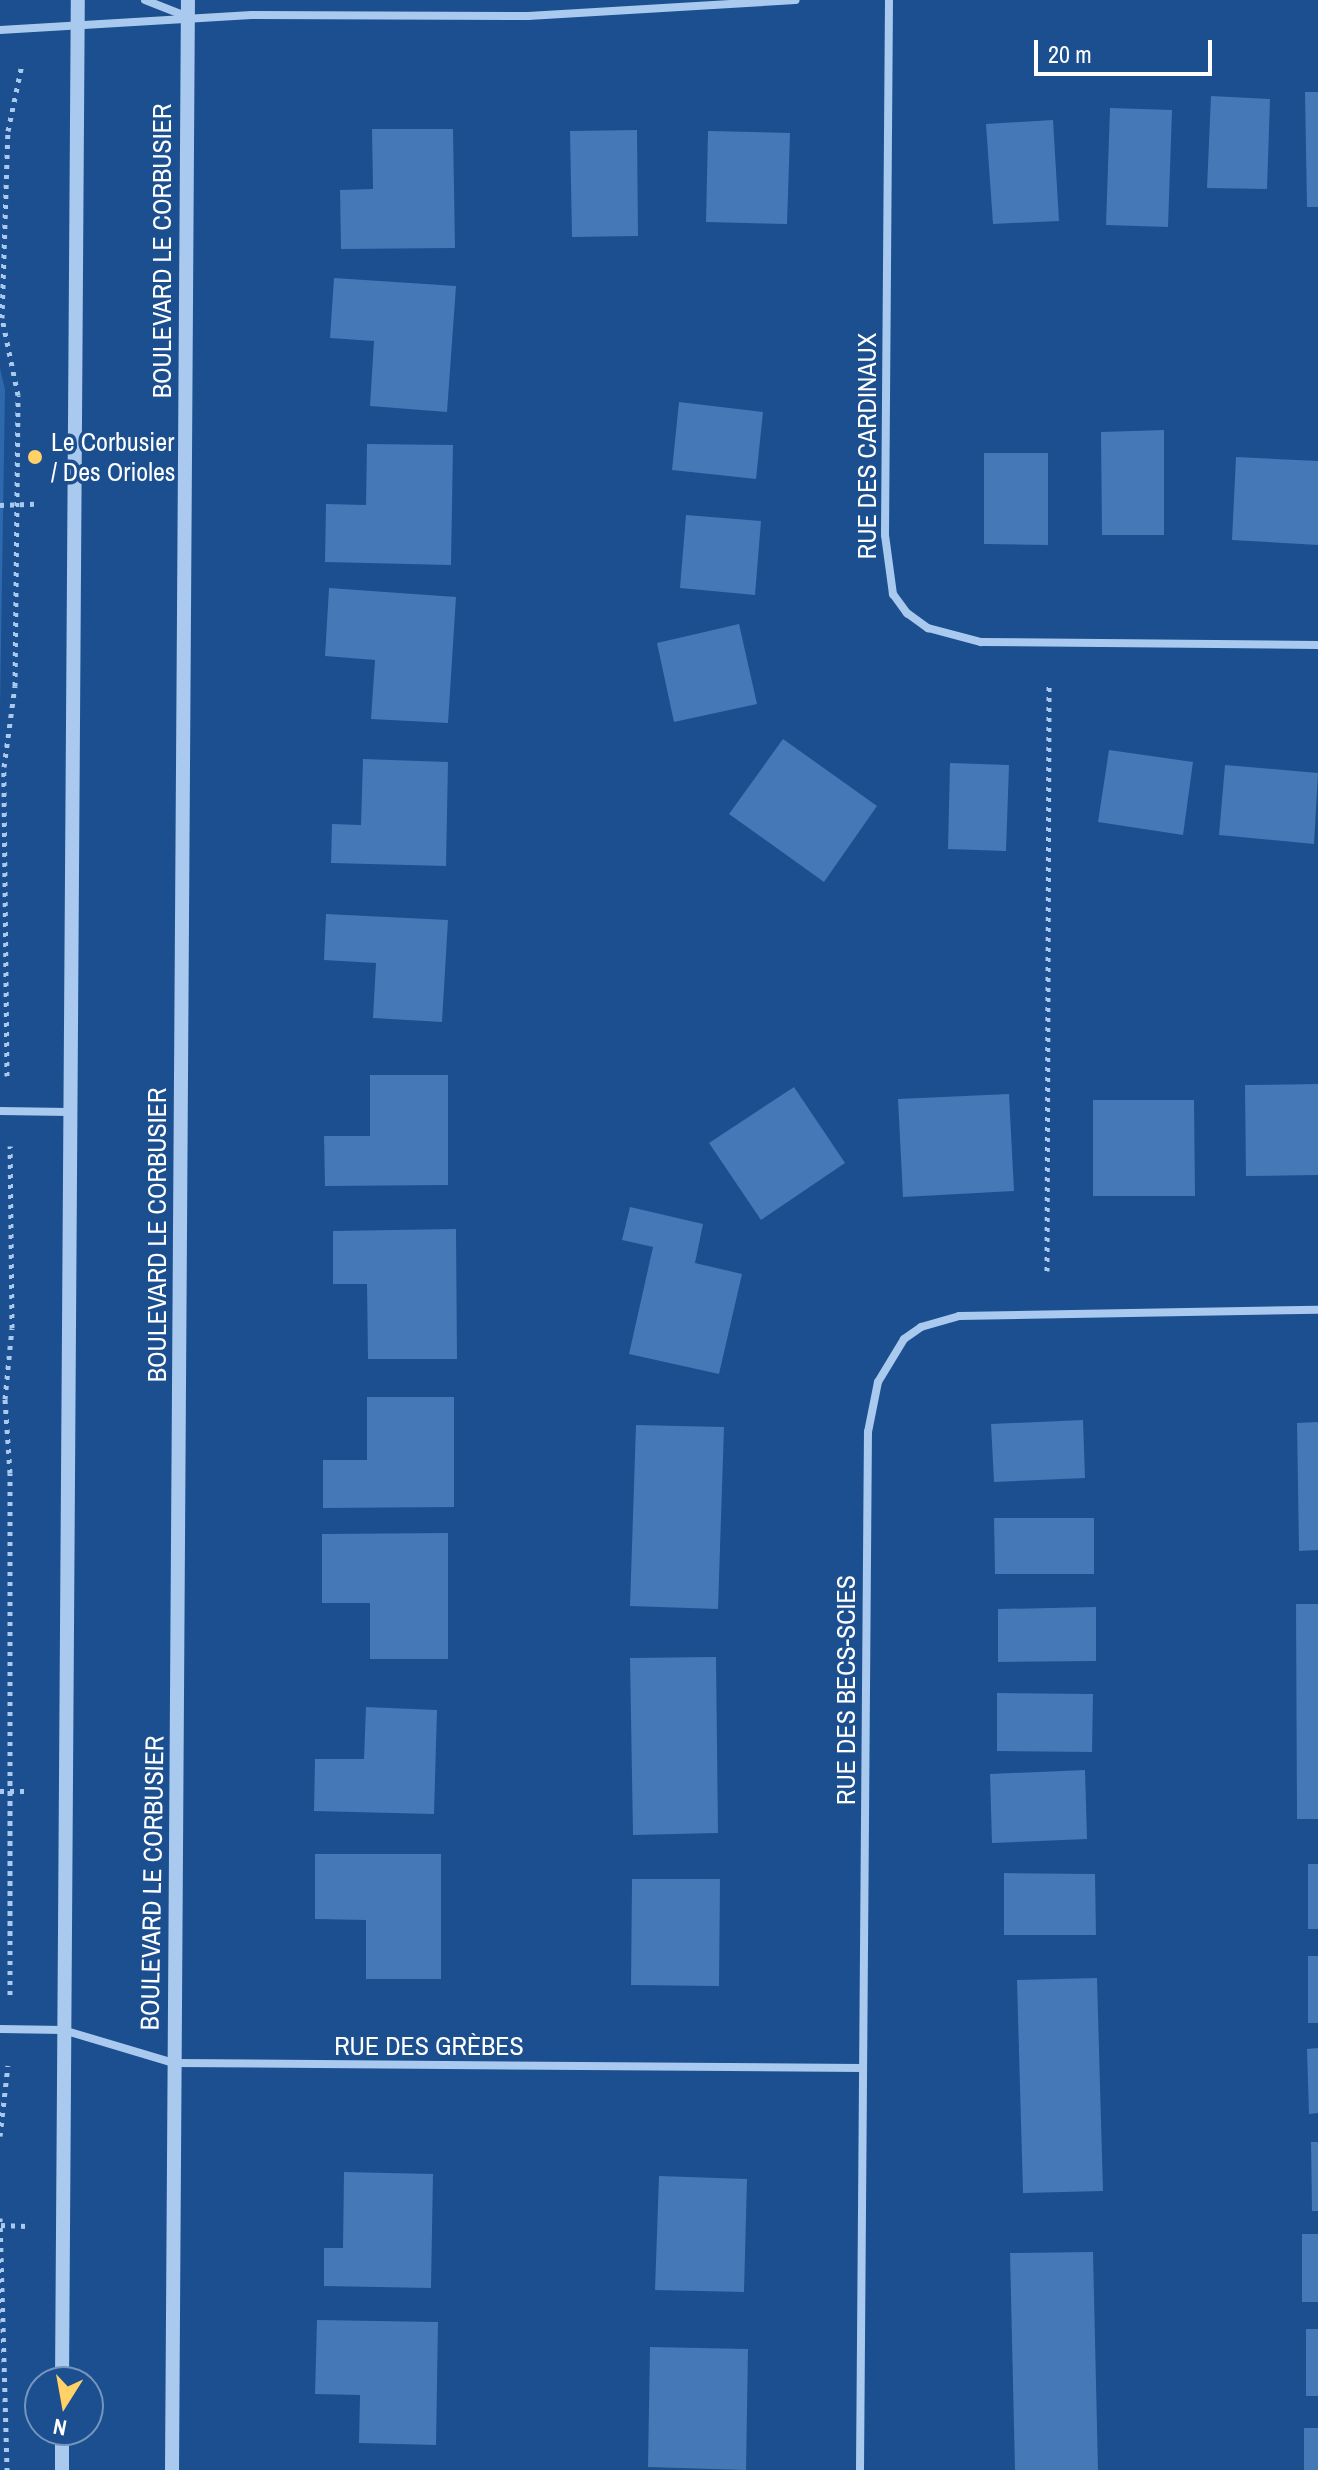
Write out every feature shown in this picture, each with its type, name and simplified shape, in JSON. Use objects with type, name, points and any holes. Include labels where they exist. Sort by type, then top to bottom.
[{"type":"street","points":[[62,2366],[78,0]]},
{"type":"street","points":[[145,0],[188,17]]},
{"type":"street","name":"BOULEVARD LE CORBUSIER","points":[[172,2470],[188,0]]},
{"type":"street","points":[[0,30],[188,17],[528,16],[796,0]]},
{"type":"street","name":"RUE DES CARDINAUX","points":[[889,0],[885,544],[893,594],[907,613],[928,628],[981,642],[1318,645]]},
{"type":"street","points":[[0,1111],[69,1112]]},
{"type":"street","name":"RUE DES BECS-SCIES","points":[[860,2470],[868,1432],[878,1382],[889,1358],[921,1327],[959,1316],[1318,1310]]},
{"type":"street","name":"RUE DES GRÈBES","points":[[0,2029],[63,2030],[174,2063],[863,2068]]},
{"type":"street","points":[[62,2446],[62,2470]]},
{"type":"path","points":[[6,1045],[4,767],[15,686],[19,505],[18,395],[2,318],[8,131],[20,90]]},
{"type":"path","points":[[0,505],[34,504]]},
{"type":"path","points":[[1047,1271],[1049,684]]},
{"type":"path","points":[[9,1178],[13,1273],[5,1399],[10,1473],[8,1791],[11,1943]]},
{"type":"path","points":[[0,1791],[28,1791]]},
{"type":"path","points":[[0,2136],[3,2108]]},
{"type":"path","points":[[0,2218],[7,2470]]},
{"type":"path","points":[[0,2225],[27,2226]]},
{"type":"shaded area","points":[[0,368],[5,390],[0,708]]},
{"type":"building","points":[[1305,92],[1318,92],[1318,207],[1307,207]]},
{"type":"building","points":[[1211,96],[1270,99],[1267,189],[1207,188]]},
{"type":"building","points":[[1110,108],[1172,110],[1168,227],[1106,225]]},
{"type":"building","points":[[1053,120],[1059,221],[993,224],[986,124]]},
{"type":"building","points":[[372,129],[453,129],[455,248],[341,249],[340,190],[373,189]]},
{"type":"building","points":[[637,130],[638,236],[572,237],[570,131]]},
{"type":"building","points":[[708,131],[790,133],[787,224],[706,222]]},
{"type":"building","points":[[334,278],[456,286],[447,412],[370,406],[374,341],[330,338]]},
{"type":"building","points":[[679,402],[763,412],[756,479],[672,470]]},
{"type":"building","points":[[1164,430],[1164,535],[1102,535],[1101,432]]},
{"type":"building","points":[[367,444],[453,445],[451,565],[325,562],[326,504],[366,505]]},
{"type":"building","points":[[984,453],[1048,453],[1048,545],[984,544]]},
{"type":"building","points":[[1236,457],[1318,461],[1318,545],[1232,540]]},
{"type":"building","points":[[686,515],[761,521],[755,595],[680,588]]},
{"type":"building","points":[[329,588],[456,597],[448,723],[371,719],[375,660],[325,656]]},
{"type":"building","points":[[739,624],[757,704],[674,722],[657,643]]},
{"type":"building","points":[[783,739],[877,806],[824,882],[729,814]]},
{"type":"building","points":[[1109,750],[1193,762],[1183,835],[1098,822]]},
{"type":"building","points":[[363,759],[448,762],[446,866],[331,863],[332,824],[361,825]]},
{"type":"building","points":[[950,763],[1009,765],[1006,851],[948,849]]},
{"type":"building","points":[[1225,765],[1318,773],[1314,844],[1219,835]]},
{"type":"building","points":[[326,914],[448,920],[442,1022],[373,1018],[376,963],[324,960]]},
{"type":"building","points":[[370,1075],[448,1075],[448,1185],[325,1186],[324,1136],[370,1136]]},
{"type":"building","points":[[1318,1084],[1318,1175],[1246,1176],[1245,1085]]},
{"type":"building","points":[[794,1087],[845,1163],[761,1220],[709,1143]]},
{"type":"building","points":[[1009,1094],[1014,1191],[903,1197],[898,1099]]},
{"type":"building","points":[[1093,1100],[1194,1100],[1195,1196],[1093,1196]]},
{"type":"building","points":[[630,1207],[703,1224],[695,1263],[742,1274],[719,1374],[629,1354],[653,1247],[622,1240]]},
{"type":"building","points":[[456,1229],[457,1359],[368,1359],[367,1284],[333,1284],[333,1231]]},
{"type":"building","points":[[367,1397],[454,1397],[454,1507],[323,1508],[323,1460],[367,1460]]},
{"type":"building","points":[[1083,1420],[1085,1478],[994,1482],[991,1424]]},
{"type":"building","points":[[1318,1422],[1318,1550],[1299,1551],[1297,1423]]},
{"type":"building","points":[[636,1425],[724,1427],[718,1609],[630,1606]]},
{"type":"building","points":[[994,1518],[1094,1518],[1094,1574],[995,1574]]},
{"type":"building","points":[[448,1533],[448,1659],[370,1659],[370,1603],[322,1603],[322,1534]]},
{"type":"building","points":[[1296,1604],[1318,1604],[1318,1819],[1297,1819]]},
{"type":"building","points":[[1096,1607],[1096,1661],[998,1662],[998,1609]]},
{"type":"building","points":[[716,1657],[718,1833],[633,1835],[630,1658]]},
{"type":"building","points":[[997,1693],[1093,1694],[1092,1752],[997,1751]]},
{"type":"building","points":[[366,1707],[437,1710],[434,1814],[314,1811],[315,1759],[364,1759]]},
{"type":"building","points":[[1085,1770],[1087,1839],[992,1843],[990,1774]]},
{"type":"building","points":[[315,1854],[441,1854],[441,1979],[366,1979],[366,1920],[315,1919]]},
{"type":"building","points":[[1308,1864],[1318,1864],[1318,1929],[1308,1929]]},
{"type":"building","points":[[1004,1873],[1095,1874],[1096,1935],[1004,1935]]},
{"type":"building","points":[[632,1879],[720,1879],[719,1986],[631,1985]]},
{"type":"building","points":[[1308,1956],[1318,1956],[1318,2023],[1308,2023]]},
{"type":"building","points":[[1097,1978],[1103,2191],[1023,2193],[1017,1980]]},
{"type":"building","points":[[1318,2048],[1318,2113],[1309,2114],[1307,2049]]},
{"type":"building","points":[[1311,2142],[1318,2142],[1318,2211],[1312,2211]]},
{"type":"building","points":[[344,2172],[433,2174],[431,2288],[324,2286],[324,2248],[343,2248]]},
{"type":"building","points":[[659,2176],[747,2179],[744,2292],[655,2290]]},
{"type":"building","points":[[1302,2234],[1318,2234],[1318,2302],[1302,2302]]},
{"type":"building","points":[[1093,2252],[1098,2470],[1015,2470],[1010,2253]]},
{"type":"building","points":[[317,2320],[438,2322],[436,2445],[359,2443],[360,2395],[315,2394]]},
{"type":"building","points":[[1306,2329],[1318,2329],[1318,2396],[1306,2396]]},
{"type":"building","points":[[650,2347],[748,2349],[746,2470],[648,2467]]},
{"type":"building","points":[[1304,2428],[1318,2428],[1318,2470],[1304,2470]]},
{"type":"place","name":"Le Corbusier / Des Orioles","points":[[35,457]]}]
